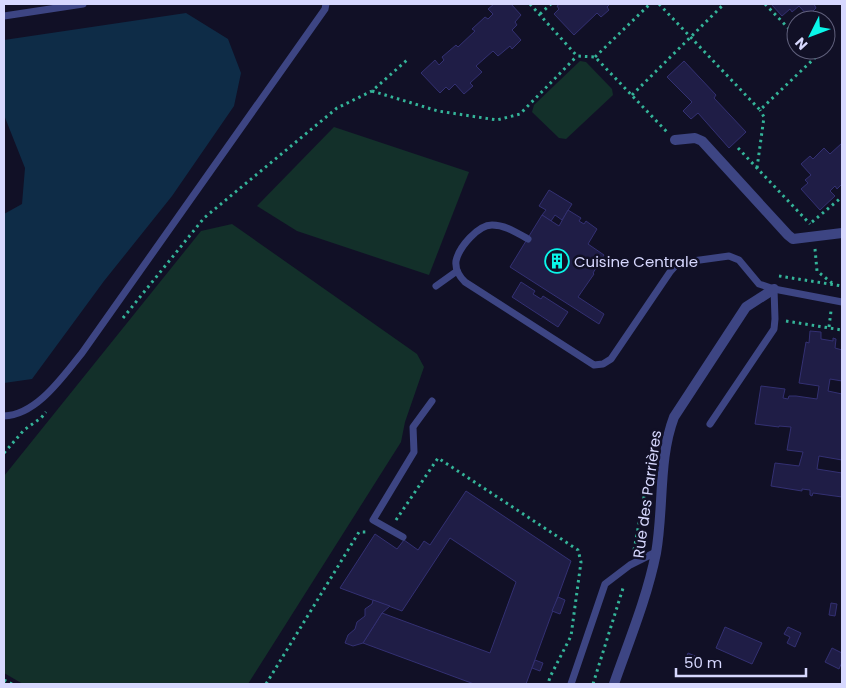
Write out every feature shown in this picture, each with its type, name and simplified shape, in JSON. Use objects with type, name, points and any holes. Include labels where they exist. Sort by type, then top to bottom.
[{"type":"street","points":[[675,140],[696,138],[702,141],[788,236],[794,239],[842,233]]},
{"type":"street","name":"Rue des Parrières","points":[[614,684],[649,584],[660,526],[668,433],[674,417],[746,307],[774,289]]},
{"type":"lane","points":[[4,16],[83,4]]},
{"type":"lane","points":[[4,416],[30,408],[56,385],[82,353],[282,72],[326,9],[326,4]]},
{"type":"lane","points":[[528,239],[506,227],[491,225],[481,228],[470,237],[456,260],[457,271],[465,282],[594,365],[604,364],[611,359],[678,263],[729,256],[739,260],[759,284],[774,289],[842,302]]},
{"type":"lane","points":[[436,286],[457,271]]},
{"type":"lane","points":[[710,424],[774,329],[774,289]]},
{"type":"lane","points":[[403,537],[373,520],[414,452],[413,427],[432,401]]},
{"type":"lane","points":[[571,684],[605,584],[630,565],[656,552]]},
{"type":"path","points":[[530,4],[577,56],[594,57],[675,140]]},
{"type":"path","points":[[540,14],[551,4]]},
{"type":"path","points":[[594,57],[650,4]]},
{"type":"path","points":[[659,4],[760,110],[764,117],[757,169]]},
{"type":"path","points":[[632,95],[724,4]]},
{"type":"path","points":[[765,4],[786,26]]},
{"type":"path","points":[[372,91],[438,111],[497,120],[520,114],[577,56]]},
{"type":"path","points":[[123,319],[204,218],[337,108],[372,91],[407,60]]},
{"type":"path","points":[[760,110],[813,60]]},
{"type":"path","points":[[738,148],[810,224],[814,237],[817,271],[833,284],[833,291]]},
{"type":"path","points":[[810,224],[842,197]]},
{"type":"path","points":[[829,327],[831,307]]},
{"type":"path","points":[[780,320],[842,330]]},
{"type":"path","points":[[4,453],[24,430],[48,411]]},
{"type":"path","points":[[266,684],[359,532],[390,530],[438,458],[578,550],[581,562],[570,636],[548,684]]},
{"type":"path","points":[[4,680],[12,684]]},
{"type":"green space","points":[[580,61],[586,62],[612,89],[613,95],[566,139],[559,138],[532,112],[534,105]]},
{"type":"green space","points":[[334,127],[469,172],[429,275],[297,231],[257,206]]},
{"type":"green space","points":[[232,224],[417,354],[424,367],[405,422],[401,442],[248,684],[23,684],[4,673],[4,476],[201,231]]},
{"type":"water","points":[[186,13],[228,39],[241,73],[234,106],[172,196],[104,281],[32,379],[4,383],[4,214],[22,204],[25,168],[4,115],[4,40]]},
{"type":"building","points":[[494,4],[511,4],[521,15],[515,22],[517,25],[512,30],[521,40],[512,49],[510,46],[498,56],[493,51],[476,66],[482,72],[470,83],[473,86],[464,94],[455,84],[449,90],[446,87],[440,93],[421,73],[435,60],[439,65],[444,60],[442,57],[456,45],[458,47],[475,31],[472,29],[485,17],[488,19],[493,14],[488,9]]},
{"type":"building","points":[[560,4],[610,4],[607,7],[609,10],[601,17],[597,13],[574,35],[554,14],[559,9],[557,6]]},
{"type":"building","points":[[771,4],[814,4],[816,8],[814,10],[803,10],[799,6],[794,10],[786,10],[782,16]]},
{"type":"building","points":[[684,61],[716,95],[714,98],[746,132],[729,148],[698,113],[691,119],[683,111],[692,102],[667,77]]},
{"type":"building","points":[[842,143],[842,184],[837,189],[835,186],[830,191],[835,196],[820,210],[801,189],[808,183],[805,180],[811,175],[801,164],[810,156],[813,159],[824,148],[830,154]]},
{"type":"building","points":[[549,190],[572,204],[562,220],[555,215],[551,221],[542,215],[546,210],[539,206]]},
{"type":"building","name":"Cuisine Centrale","points":[[568,210],[581,218],[579,221],[584,224],[586,221],[597,229],[588,244],[604,255],[578,297],[604,314],[599,324],[510,267],[542,215],[559,226]]},
{"type":"building","points":[[521,282],[535,291],[533,294],[541,299],[543,296],[568,312],[558,327],[512,297]]},
{"type":"building","points":[[810,331],[821,332],[821,339],[833,341],[833,338],[836,339],[835,348],[842,350],[842,381],[830,379],[828,391],[842,394],[842,460],[819,456],[817,469],[842,473],[842,497],[813,493],[812,496],[810,495],[810,490],[802,489],[802,491],[771,486],[775,463],[799,466],[803,452],[787,450],[791,427],[755,424],[761,386],[785,389],[783,398],[788,399],[789,396],[796,396],[817,399],[819,386],[799,383],[806,342],[809,343]]},
{"type":"building","points":[[466,491],[571,561],[526,684],[474,684],[363,643],[382,613],[490,653],[516,582],[450,538],[402,611],[340,588],[375,534],[397,549],[404,540],[418,550],[424,541],[430,545]]},
{"type":"building","points":[[558,597],[565,600],[560,614],[552,611]]},
{"type":"building","points":[[373,600],[390,606],[382,613],[363,643],[353,646],[345,643],[348,635],[355,629],[357,622],[365,616],[365,609],[372,604]]},
{"type":"building","points":[[831,603],[837,604],[835,616],[829,615]]},
{"type":"building","points":[[725,627],[762,643],[752,664],[716,648]]},
{"type":"building","points":[[788,627],[801,633],[795,647],[787,643],[790,637],[784,634]]},
{"type":"building","points":[[832,648],[842,653],[842,662],[839,669],[825,662]]},
{"type":"building","points":[[688,653],[702,659],[699,667],[685,660]]},
{"type":"building","points":[[535,660],[543,663],[540,671],[532,668]]},
{"type":"place","name":"Cuisine Centrale","points":[[557,261]]}]
